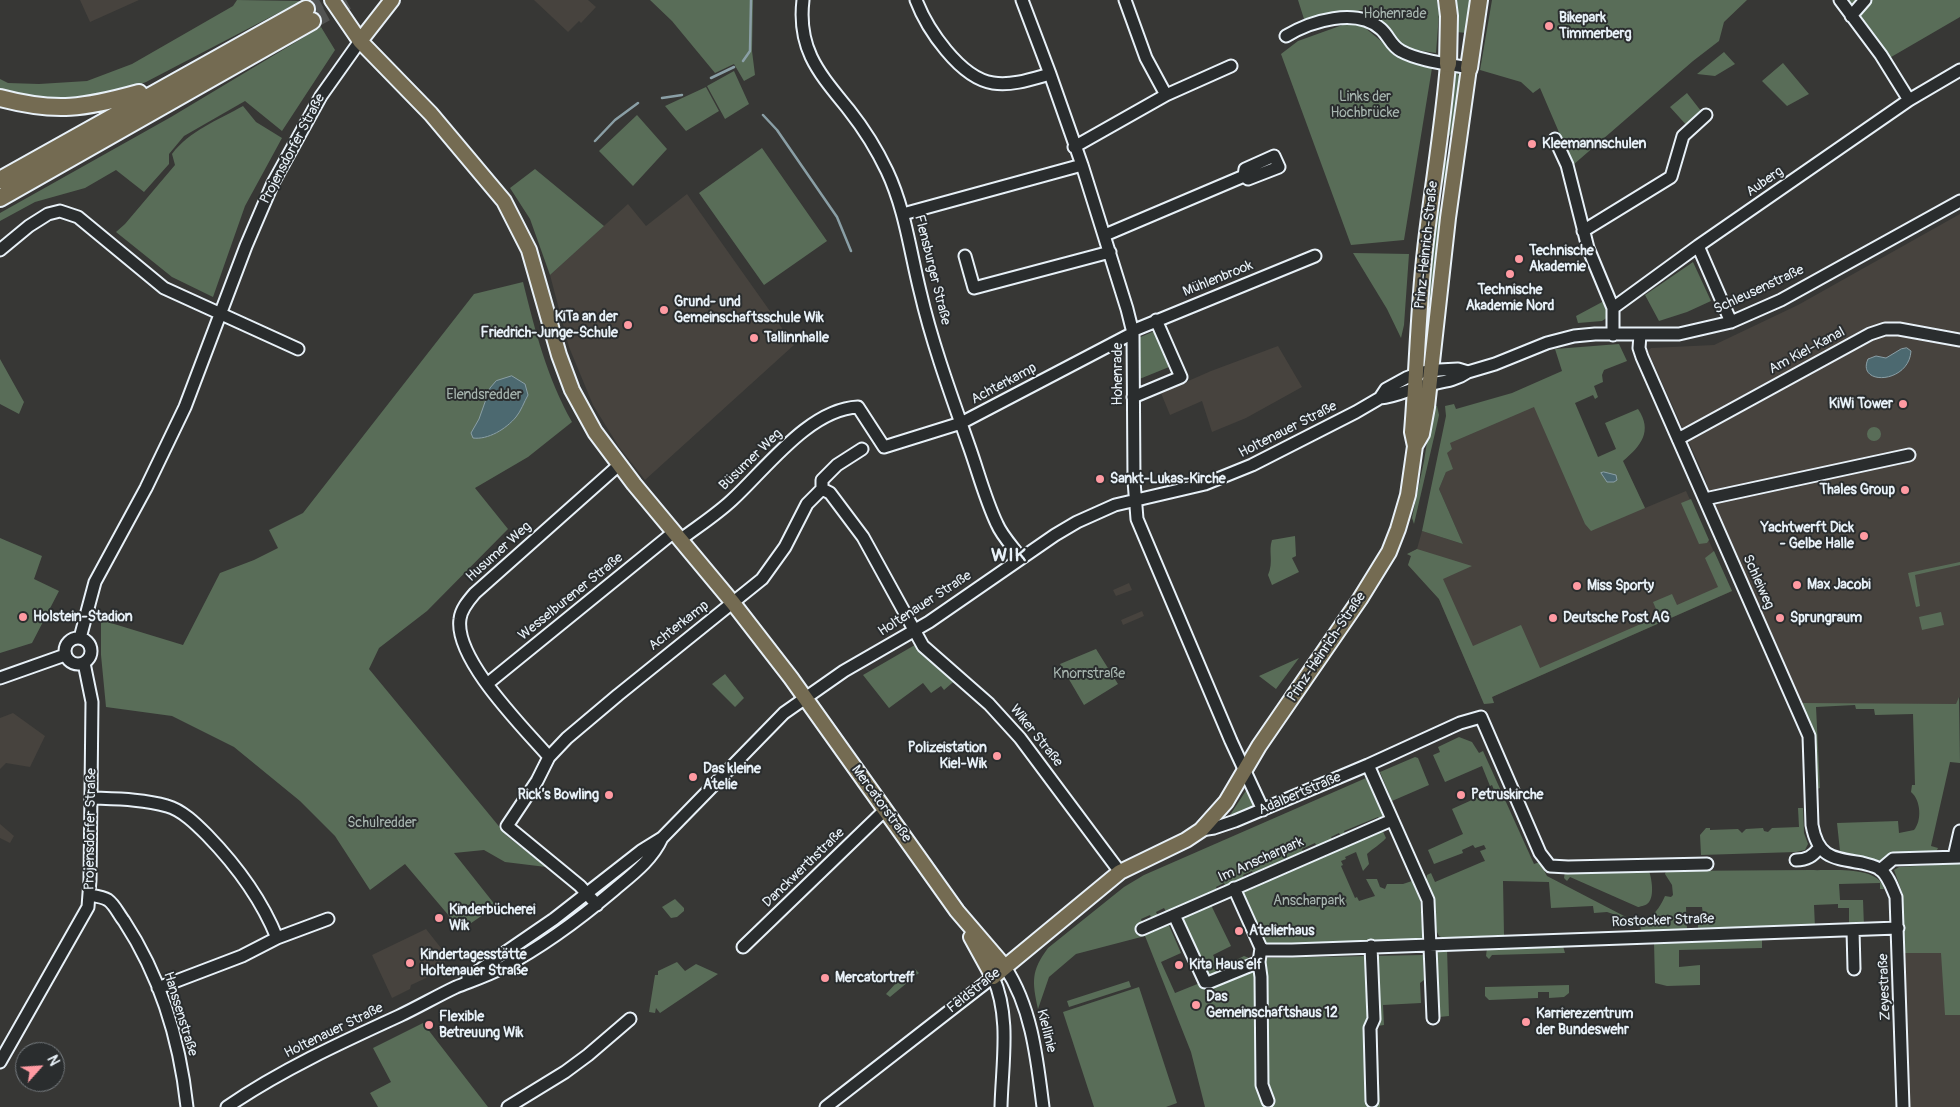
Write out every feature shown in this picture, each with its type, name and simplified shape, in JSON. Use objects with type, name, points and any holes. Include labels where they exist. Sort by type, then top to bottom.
[{"type":"highway","points":[[1447,0],[1448,64]]},
{"type":"highway","points":[[1469,68],[1479,0]]},
{"type":"highway","points":[[309,15],[1,193],[168,85],[309,15]]},
{"type":"highway","points":[[0,98],[27,105],[73,108],[102,104],[168,85]]},
{"type":"main road","points":[[332,0],[360,41],[426,108],[504,201],[529,250],[552,332],[572,390],[595,432],[677,536],[733,603],[805,698]]},
{"type":"main road","name":"Projensdorfer Straße","points":[[360,41],[392,0]]},
{"type":"main road","name":"Prinz-Heinrich-Straße","points":[[1415,446],[1412,432],[1425,250],[1448,64]]},
{"type":"main road","name":"Prinz-Heinrich-Straße","points":[[1201,830],[1226,802],[1259,746],[1354,607],[1389,552],[1404,509],[1415,446],[1422,434],[1469,68]]},
{"type":"main road","name":"Mercatorstraße","points":[[805,698],[957,911],[1005,967]]},
{"type":"main road","name":"Adalbertstraße","points":[[1120,872],[1186,840],[1201,830]]},
{"type":"main road","name":"Feldstraße","points":[[993,977],[1120,872]]},
{"type":"main road","name":"Mercatorstraße","points":[[957,911],[993,977]]},
{"type":"street","name":"Flensburger Straße","points":[[803,0],[803,35],[810,57],[826,83],[869,139],[887,171],[903,214],[925,312],[961,423],[997,524],[1020,558]]},
{"type":"street","points":[[916,0],[929,26],[943,46],[964,68],[979,80],[1008,84],[1050,74]]},
{"type":"street","name":"Hohenrade","points":[[1022,0],[1082,165],[1127,308],[1132,332],[1135,500]]},
{"type":"street","points":[[1125,0],[1146,58],[1166,95]]},
{"type":"street","points":[[1840,0],[1881,55],[1909,100]]},
{"type":"street","points":[[1852,16],[1864,0]]},
{"type":"street","points":[[1286,36],[1296,30],[1341,17],[1361,18],[1382,29],[1393,45],[1402,52],[1422,59],[1469,68]]},
{"type":"street","name":"Projensdorfer Straße","points":[[80,638],[95,582],[164,451],[187,402],[260,212],[282,166],[321,96],[360,41]]},
{"type":"street","points":[[1074,147],[1166,95],[1231,66]]},
{"type":"street","name":"Auberg","points":[[1613,308],[1698,246],[1909,100],[1960,70]]},
{"type":"street","points":[[1583,231],[1671,177],[1683,136],[1706,115]]},
{"type":"street","points":[[1440,134],[1447,144],[1453,143],[1459,137]]},
{"type":"street","points":[[1555,140],[1567,165],[1594,267],[1613,308],[1613,335]]},
{"type":"street","points":[[903,214],[1082,165]]},
{"type":"street","points":[[1105,235],[1244,176]]},
{"type":"street","name":"Schleusenstraße","points":[[1430,378],[1460,378],[1468,372],[1495,364],[1558,340],[1582,335],[1679,334],[1731,322],[1781,300],[1960,201]]},
{"type":"street","points":[[0,250],[29,226],[48,214],[60,211],[78,217],[164,288],[298,349]]},
{"type":"street","points":[[1698,246],[1731,322]]},
{"type":"street","points":[[965,256],[974,288],[1110,252]]},
{"type":"street","name":"Mühlenbrook","points":[[1132,332],[1156,320],[1315,256]]},
{"type":"street","points":[[1133,397],[1181,377],[1156,320]]},
{"type":"street","name":"Am Kiel-Kanal","points":[[1678,439],[1870,334],[1885,329],[1898,329],[1960,340]]},
{"type":"street","name":"Achterkamp","points":[[884,447],[961,423],[1132,332]]},
{"type":"street","name":"Schleiweg","points":[[1640,334],[1639,348],[1642,356],[1808,736],[1812,825],[1814,838],[1819,848]]},
{"type":"street","name":"Holtenauer Straße","points":[[1380,398],[1386,389],[1415,374],[1430,378]]},
{"type":"street","name":"Holtenauer Straße","points":[[228,1107],[260,1085],[309,1059],[457,987],[502,968],[597,905],[648,860],[662,838],[784,713],[844,671],[914,631],[1054,535],[1085,517],[1109,507],[1197,486],[1227,476],[1272,456],[1380,398],[1394,396],[1415,389],[1430,378]]},
{"type":"street","name":"Büsumer Weg","points":[[677,536],[730,502],[780,451],[798,436],[820,421],[845,408],[858,407],[884,447]]},
{"type":"street","name":"Achterkamp","points":[[588,893],[507,826],[537,781],[549,757],[567,738],[618,695],[762,579],[785,547],[807,504],[822,489],[822,480],[837,465],[862,449]]},
{"type":"street","points":[[1705,499],[1909,454]]},
{"type":"street","name":"Husumer Weg","points":[[549,757],[479,674],[464,646],[460,618],[467,602],[619,464]]},
{"type":"street","name":"Wiker Straße","points":[[822,489],[830,492],[863,537],[923,646],[993,708],[1020,738],[1120,872]]},
{"type":"street","points":[[1135,500],[1137,519],[1263,810]]},
{"type":"street","name":"Wesselburener Straße","points":[[487,684],[677,536]]},
{"type":"street","name":"Projensdorfer Straße","points":[[0,1062],[88,907],[90,895],[92,702],[84,663],[91,655],[91,650],[86,640],[75,638],[66,644],[65,655]]},
{"type":"street","points":[[0,678],[65,655],[72,664],[84,663]]},
{"type":"street","name":"Adalbertstraße","points":[[1201,830],[1214,828],[1263,810],[1460,723],[1481,717],[1540,853],[1550,866],[1707,864]]},
{"type":"street","points":[[1368,765],[1428,900],[1433,1018]]},
{"type":"street","points":[[91,798],[139,800],[168,806],[191,820],[233,863],[263,906],[277,938]]},
{"type":"street","name":"Danckwerthstraße","points":[[743,948],[885,810]]},
{"type":"street","name":"Im Anscharpark","points":[[1142,929],[1392,820]]},
{"type":"street","points":[[1796,860],[1803,860],[1813,856],[1819,848],[1833,858],[1870,865],[1880,870],[1893,859],[1957,857],[1960,830]]},
{"type":"street","name":"Holtenauer Straße","points":[[457,987],[461,982],[554,919],[641,851],[662,838]]},
{"type":"street","name":"Zeyestraße","points":[[1880,870],[1889,880],[1896,897],[1903,1107]]},
{"type":"street","points":[[1234,888],[1261,948],[1259,962],[1261,977],[1262,1085],[1268,1101]]},
{"type":"street","points":[[588,893],[597,905]]},
{"type":"street","name":"Hanssenstraße","points":[[90,895],[107,899],[111,902],[144,954],[156,978],[174,1036],[185,1086],[187,1107]]},
{"type":"street","points":[[1174,915],[1205,982],[1210,982],[1259,962]]},
{"type":"street","points":[[158,988],[242,956],[277,938],[328,919]]},
{"type":"street","name":"Rostocker Straße","points":[[1261,948],[1274,950],[1898,928]]},
{"type":"street","points":[[1853,930],[1854,969]]},
{"type":"street","points":[[1371,946],[1374,1019],[1370,1028],[1372,1101]]},
{"type":"street","name":"Kiellinie","points":[[1005,967],[1022,996],[1037,1060],[1043,1107]]},
{"type":"street","points":[[993,977],[1002,1000],[1004,1017],[1001,1107]]},
{"type":"street","name":"Feldstraße","points":[[826,1107],[993,977]]},
{"type":"street","points":[[508,1107],[572,1067],[630,1018]]},
{"type":"shaded area","points":[[80,0],[139,0],[90,22]]},
{"type":"shaded area","points":[[534,0],[588,0],[596,7],[581,23],[579,21],[568,32]]},
{"type":"shaded area","name":"Grund- und Gemeinschaftsschule Wik","points":[[687,194],[794,345],[645,480],[619,447],[593,405],[569,347],[550,275],[628,204],[646,226]]},
{"type":"shaded area","points":[[1960,214],[1960,697],[1956,704],[1800,704],[1714,513],[1705,478],[1648,351],[1651,348],[1714,345],[1798,305]]},
{"type":"shaded area","points":[[1278,346],[1302,387],[1246,418],[1212,432],[1202,401],[1170,415],[1161,393],[1211,371]]},
{"type":"shaded area","points":[[1541,395],[1579,471],[1622,460],[1645,508],[1686,491],[1732,591],[1492,697],[1494,703],[1484,704],[1439,599],[1408,565],[1411,556],[1407,554],[1417,549],[1422,531],[1463,544],[1439,489],[1446,472],[1445,439]]},
{"type":"shaded area","points":[[1129,583],[1132,590],[1116,596],[1113,590]]},
{"type":"shaded area","points":[[1142,611],[1144,616],[1123,625],[1121,620]]},
{"type":"shaded area","points":[[13,713],[45,736],[30,767],[6,763],[0,769],[0,718]]},
{"type":"shaded area","points":[[0,824],[14,836],[10,843],[0,838]]},
{"type":"shaded area","name":"Kindertagesstätte Holtenauer Straße","points":[[426,929],[441,948],[445,961],[444,967],[441,971],[411,985],[410,989],[392,998],[372,955]]},
{"type":"shaded area","points":[[1960,930],[1960,1107],[1908,1107],[1903,953],[1945,953]]},
{"type":"green space","points":[[237,0],[301,1],[146,82],[119,93],[72,99],[48,99],[0,91],[0,79],[8,83],[39,84],[87,81],[132,64],[233,6]]},
{"type":"green space","points":[[650,0],[753,0],[752,51],[755,75],[744,81],[734,64],[715,73],[672,21]]},
{"type":"green space","points":[[1298,0],[1437,0],[1439,14],[1436,53],[1410,49],[1401,44],[1368,9],[1304,19]]},
{"type":"green space","points":[[1455,0],[1471,0],[1467,33],[1456,32]]},
{"type":"green space","points":[[1492,0],[1747,0],[1724,22],[1719,41],[1693,61],[1573,165],[1540,88],[1533,93],[1521,82],[1480,70]]},
{"type":"green space","points":[[1835,0],[1960,0],[1960,17],[1886,60]]},
{"type":"green space","name":"Links der Hochbrücke","points":[[1348,23],[1364,27],[1398,55],[1432,68],[1404,240],[1351,245],[1281,54],[1298,41]]},
{"type":"green space","points":[[321,27],[335,50],[282,131],[245,101],[184,136],[169,154],[169,164],[144,192],[116,170],[85,188],[35,202],[0,221],[0,213],[171,117]]},
{"type":"green space","points":[[1724,52],[1735,64],[1715,76],[1697,74]]},
{"type":"green space","points":[[1783,63],[1809,94],[1787,106],[1762,81]]},
{"type":"green space","points":[[734,71],[749,104],[725,119],[707,86]]},
{"type":"green space","points":[[1457,72],[1460,78],[1452,133],[1447,136],[1454,73]]},
{"type":"green space","points":[[706,87],[719,111],[686,131],[665,106]]},
{"type":"green space","points":[[1687,93],[1701,111],[1701,118],[1689,128],[1670,107]]},
{"type":"green space","points":[[243,106],[256,122],[282,138],[245,206],[213,297],[172,277],[116,232],[175,165],[172,154],[179,146],[195,132]]},
{"type":"green space","points":[[637,115],[667,149],[633,186],[599,151]]},
{"type":"green space","points":[[762,148],[827,241],[764,285],[699,193]]},
{"type":"green space","points":[[1451,151],[1445,195],[1442,169]]},
{"type":"green space","points":[[535,169],[604,226],[550,275],[530,219],[510,188]]},
{"type":"green space","points":[[1438,196],[1440,251],[1427,345],[1432,226]]},
{"type":"green space","points":[[1353,253],[1409,254],[1404,325],[1401,338],[1387,309]]},
{"type":"green space","points":[[1693,262],[1711,301],[1687,312],[1659,321],[1645,295]]},
{"type":"green space","points":[[523,282],[537,336],[549,371],[555,388],[572,422],[528,457],[475,488],[508,529],[427,611],[379,648],[369,669],[507,836],[546,867],[505,862],[484,850],[454,853],[496,906],[461,930],[405,864],[370,890],[335,836],[300,801],[234,747],[172,716],[106,707],[101,655],[101,620],[183,645],[220,573],[254,560],[278,548],[269,530],[303,513],[474,294]]},
{"type":"green space","points":[[1604,301],[1608,317],[1602,321],[1578,323],[1576,316]]},
{"type":"green space","points":[[1159,329],[1174,365],[1137,380],[1136,339]]},
{"type":"green space","points":[[1619,344],[1627,361],[1604,370],[1602,375],[1603,382],[1594,386],[1598,397],[1595,399],[1593,395],[1575,403],[1598,457],[1616,449],[1605,423],[1638,409],[1645,424],[1643,438],[1635,450],[1623,461],[1645,508],[1591,531],[1585,524],[1534,407],[1450,443],[1452,449],[1447,453],[1453,469],[1446,472],[1439,489],[1463,544],[1422,531],[1446,416],[1445,406],[1454,404],[1456,409],[1512,393],[1562,371],[1555,349]]},
{"type":"green space","points":[[0,359],[24,402],[19,414],[0,404]]},
{"type":"green space","points":[[1433,405],[1437,406],[1439,415],[1414,524],[1412,518]]},
{"type":"green space","points":[[1874,427],[1879,429],[1881,434],[1879,439],[1874,441],[1869,439],[1867,434],[1869,429]]},
{"type":"green space","points":[[1691,499],[1709,540],[1707,543],[1699,544],[1681,503]]},
{"type":"green space","points":[[1295,536],[1296,556],[1292,558],[1299,572],[1272,585],[1268,575],[1271,566],[1272,540]]},
{"type":"green space","name":"Holstein-Stadion","points":[[0,538],[42,556],[34,579],[59,591],[32,643],[0,653]]},
{"type":"green space","points":[[1417,549],[1472,566],[1443,579],[1473,646],[1521,625],[1540,668],[1659,616],[1653,602],[1672,594],[1677,605],[1718,587],[1705,558],[1714,551],[1732,591],[1492,697],[1494,703],[1484,704],[1439,599],[1408,565],[1411,556],[1407,554]]},
{"type":"green space","points":[[1960,562],[1960,565],[1915,575],[1920,606],[1916,607],[1908,573]]},
{"type":"green space","points":[[1941,612],[1944,625],[1922,630],[1919,617]]},
{"type":"green space","points":[[920,642],[959,677],[944,690],[941,686],[931,693],[923,683],[889,708],[863,675]]},
{"type":"green space","name":"Knorrstraße","points":[[1096,649],[1118,684],[1084,705],[1060,664]]},
{"type":"green space","points":[[1299,658],[1276,689],[1259,676]]},
{"type":"green space","points":[[725,674],[744,698],[735,707],[712,684]]},
{"type":"green space","points":[[1959,697],[1960,763],[1950,762],[1931,846],[1938,848],[1936,852],[1897,853],[1884,862],[1840,851],[1837,823],[1898,821],[1899,833],[1914,830],[1917,826],[1919,816],[1918,805],[1911,792],[1912,785],[1915,785],[1913,714],[1875,715],[1874,709],[1856,709],[1855,705],[1816,707],[1820,788],[1817,789],[1814,738],[1799,703],[1956,704]]},
{"type":"green space","points":[[1459,737],[1472,742],[1479,753],[1483,751],[1534,864],[1540,862],[1547,876],[1626,917],[1626,921],[1616,922],[1613,914],[1607,912],[1594,913],[1593,906],[1551,908],[1549,882],[1503,881],[1504,935],[1443,938],[1439,936],[1435,923],[1435,904],[1428,885],[1427,875],[1431,873],[1435,882],[1485,861],[1480,851],[1486,849],[1484,845],[1475,848],[1473,845],[1462,850],[1463,853],[1434,864],[1428,850],[1463,834],[1452,809],[1494,790],[1492,785],[1490,786],[1482,766],[1445,782],[1433,755],[1440,752],[1438,747]]},
{"type":"green space","points":[[1415,757],[1418,758],[1429,785],[1392,801],[1380,772]]},
{"type":"green space","points":[[1366,778],[1385,820],[1381,822],[1378,817],[1344,831],[1346,837],[1342,838],[1339,833],[1331,837],[1333,842],[1318,849],[1315,843],[1302,849],[1304,854],[1254,876],[1252,871],[1243,875],[1245,881],[1227,889],[1224,883],[1216,887],[1218,892],[1168,915],[1164,908],[1156,912],[1159,919],[1153,922],[1150,915],[1141,919],[1144,926],[1168,923],[1181,953],[1161,962],[1175,993],[1262,958],[1423,955],[1424,980],[1420,983],[1421,1003],[1383,1005],[1384,1025],[1377,1026],[1380,1107],[1205,1107],[1191,1052],[1145,936],[1076,954],[1049,977],[1038,1009],[1034,977],[1042,956],[1048,948],[1124,887],[1144,875]]},
{"type":"green space","points":[[1247,789],[1253,806],[1230,816],[1230,815]]},
{"type":"green space","points":[[1798,808],[1803,808],[1804,833],[1808,844],[1805,850],[1796,852],[1701,855],[1700,835],[1706,828],[1710,828],[1710,830],[1738,829],[1742,833],[1746,829],[1763,828],[1764,831],[1768,832],[1772,828],[1799,827]]},
{"type":"green space","name":"Anscharpark","points":[[1380,825],[1386,838],[1367,854],[1369,864],[1363,871],[1356,852],[1345,857],[1346,859],[1341,861],[1343,865],[1341,866],[1355,898],[1357,897],[1359,901],[1375,896],[1366,879],[1377,879],[1380,887],[1385,889],[1387,884],[1403,884],[1412,881],[1420,899],[1423,940],[1265,945],[1240,891]]},
{"type":"green space","points":[[1960,831],[1960,1015],[1945,1015],[1941,953],[1903,953],[1903,895],[1894,870],[1899,867],[1951,864],[1951,857]]},
{"type":"green space","points":[[1642,869],[1649,871],[1652,893],[1647,904],[1638,907],[1570,877],[1567,881],[1564,878],[1565,871]]},
{"type":"green space","points":[[1841,870],[1873,876],[1880,881],[1884,889],[1880,889],[1880,883],[1839,884],[1840,900],[1863,900],[1864,927],[1849,927],[1849,908],[1838,908],[1838,904],[1814,905],[1815,927],[1698,928],[1698,915],[1703,915],[1702,907],[1686,907],[1687,929],[1641,932],[1640,920],[1656,912],[1665,896],[1671,897],[1673,895],[1672,885],[1665,874],[1666,871]]},
{"type":"green space","points":[[675,899],[684,908],[684,911],[677,917],[671,918],[662,907]]},
{"type":"green space","points":[[1210,903],[1231,946],[1213,955],[1220,968],[1244,956],[1249,958],[1251,963],[1212,980],[1204,977],[1181,916]]},
{"type":"green space","points":[[1762,938],[1762,948],[1679,950],[1679,967],[1700,965],[1700,985],[1667,986],[1655,983],[1654,942]]},
{"type":"green space","points":[[1563,946],[1565,953],[1492,955],[1489,959],[1486,956],[1487,948]]},
{"type":"green space","points":[[1447,948],[1449,1016],[1439,1017],[1436,954],[1439,950]]},
{"type":"green space","points":[[677,962],[685,971],[696,964],[718,974],[660,1013],[656,1008],[655,1013],[649,1012],[655,975],[658,975],[658,971]]},
{"type":"green space","points":[[915,969],[919,973],[890,997],[886,994],[897,982]]},
{"type":"green space","points":[[1129,981],[1131,987],[1069,1007],[1067,1001]]},
{"type":"green space","points":[[1569,985],[1569,993],[1564,997],[1549,998],[1549,992],[1538,992],[1538,998],[1489,1000],[1485,996],[1485,987]]},
{"type":"green space","points":[[1139,987],[1177,1103],[1166,1107],[1094,1107],[1063,1012]]},
{"type":"green space","points":[[423,1023],[488,1107],[378,1107],[370,1093],[391,1082],[373,1048]]},
{"type":"water","points":[[1907,348],[1911,351],[1908,362],[1902,370],[1884,378],[1869,374],[1866,368],[1868,359],[1876,356],[1886,358],[1901,349]]},
{"type":"water","points":[[512,376],[525,384],[528,395],[518,415],[507,426],[496,433],[485,437],[473,438],[471,433],[479,419],[490,388],[496,381]]},
{"type":"water","points":[[1601,473],[1616,475],[1617,480],[1607,482]]},
{"type":"waterway","points":[[743,61],[750,51],[751,0]]},
{"type":"waterway","points":[[711,78],[734,67]]},
{"type":"waterway","points":[[662,98],[682,95]]},
{"type":"waterway","points":[[595,141],[615,120],[638,103]]},
{"type":"waterway","points":[[763,115],[777,130],[837,217],[851,251]]},
{"type":"tunnel","points":[[306,9],[322,0]]},
{"type":"tunnel","points":[[312,21],[350,0]]},
{"type":"place","name":"Bikepark Timmerberg","points":[[1549,26]]},
{"type":"place","name":"Kleemannschulen","points":[[1532,144]]},
{"type":"place","name":"Technische Akademie","points":[[1519,259]]},
{"type":"place","name":"Technische Akademie Nord","points":[[1510,274]]},
{"type":"place","name":"Grund- und Gemeinschaftsschule Wik","points":[[664,310]]},
{"type":"place","name":"KiTa an der Friedrich-Junge-Schule","points":[[628,325]]},
{"type":"place","name":"Tallinnhalle","points":[[754,338]]},
{"type":"place","name":"KiWi Tower","points":[[1903,404]]},
{"type":"place","name":"Sankt-Lukas-Kirche","points":[[1100,479]]},
{"type":"place","name":"Thales Group","points":[[1905,490]]},
{"type":"place","name":"Yachtwerft Dick - Gelbe Halle","points":[[1864,536]]},
{"type":"place","name":"Max Jacobi","points":[[1797,585]]},
{"type":"place","name":"Miss Sporty","points":[[1577,586]]},
{"type":"place","name":"Holstein-Stadion","points":[[23,617]]},
{"type":"place","name":"Deutsche Post AG","points":[[1553,618]]},
{"type":"place","name":"Sprungraum","points":[[1780,618]]},
{"type":"place","name":"Polizeistation Kiel-Wik","points":[[997,756]]},
{"type":"place","name":"Das kleine Atelie","points":[[693,777]]},
{"type":"place","name":"Rick’s Bowling","points":[[609,795]]},
{"type":"place","name":"Petruskirche","points":[[1461,795]]},
{"type":"place","name":"Kinderbücherei Wik","points":[[439,918]]},
{"type":"place","name":"Atelierhaus","points":[[1239,931]]},
{"type":"place","name":"Kindertagesstätte Holtenauer Straße","points":[[410,963]]},
{"type":"place","name":"Kita Haus elf","points":[[1179,965]]},
{"type":"place","name":"Mercatortreff","points":[[825,978]]},
{"type":"place","name":"Das Gemeinschaftshaus 12","points":[[1196,1005]]},
{"type":"place","name":"Karrierezentrum der Bundeswehr","points":[[1526,1022]]},
{"type":"place","name":"Flexible Betreuung Wik","points":[[429,1025]]},
{"type":"district","name":"WIK","points":[[1009,556]]},
{"type":"park label","name":"Elendsredder","points":[[484,395]]},
{"type":"park label","name":"Schulredder","points":[[382,823]]}]
